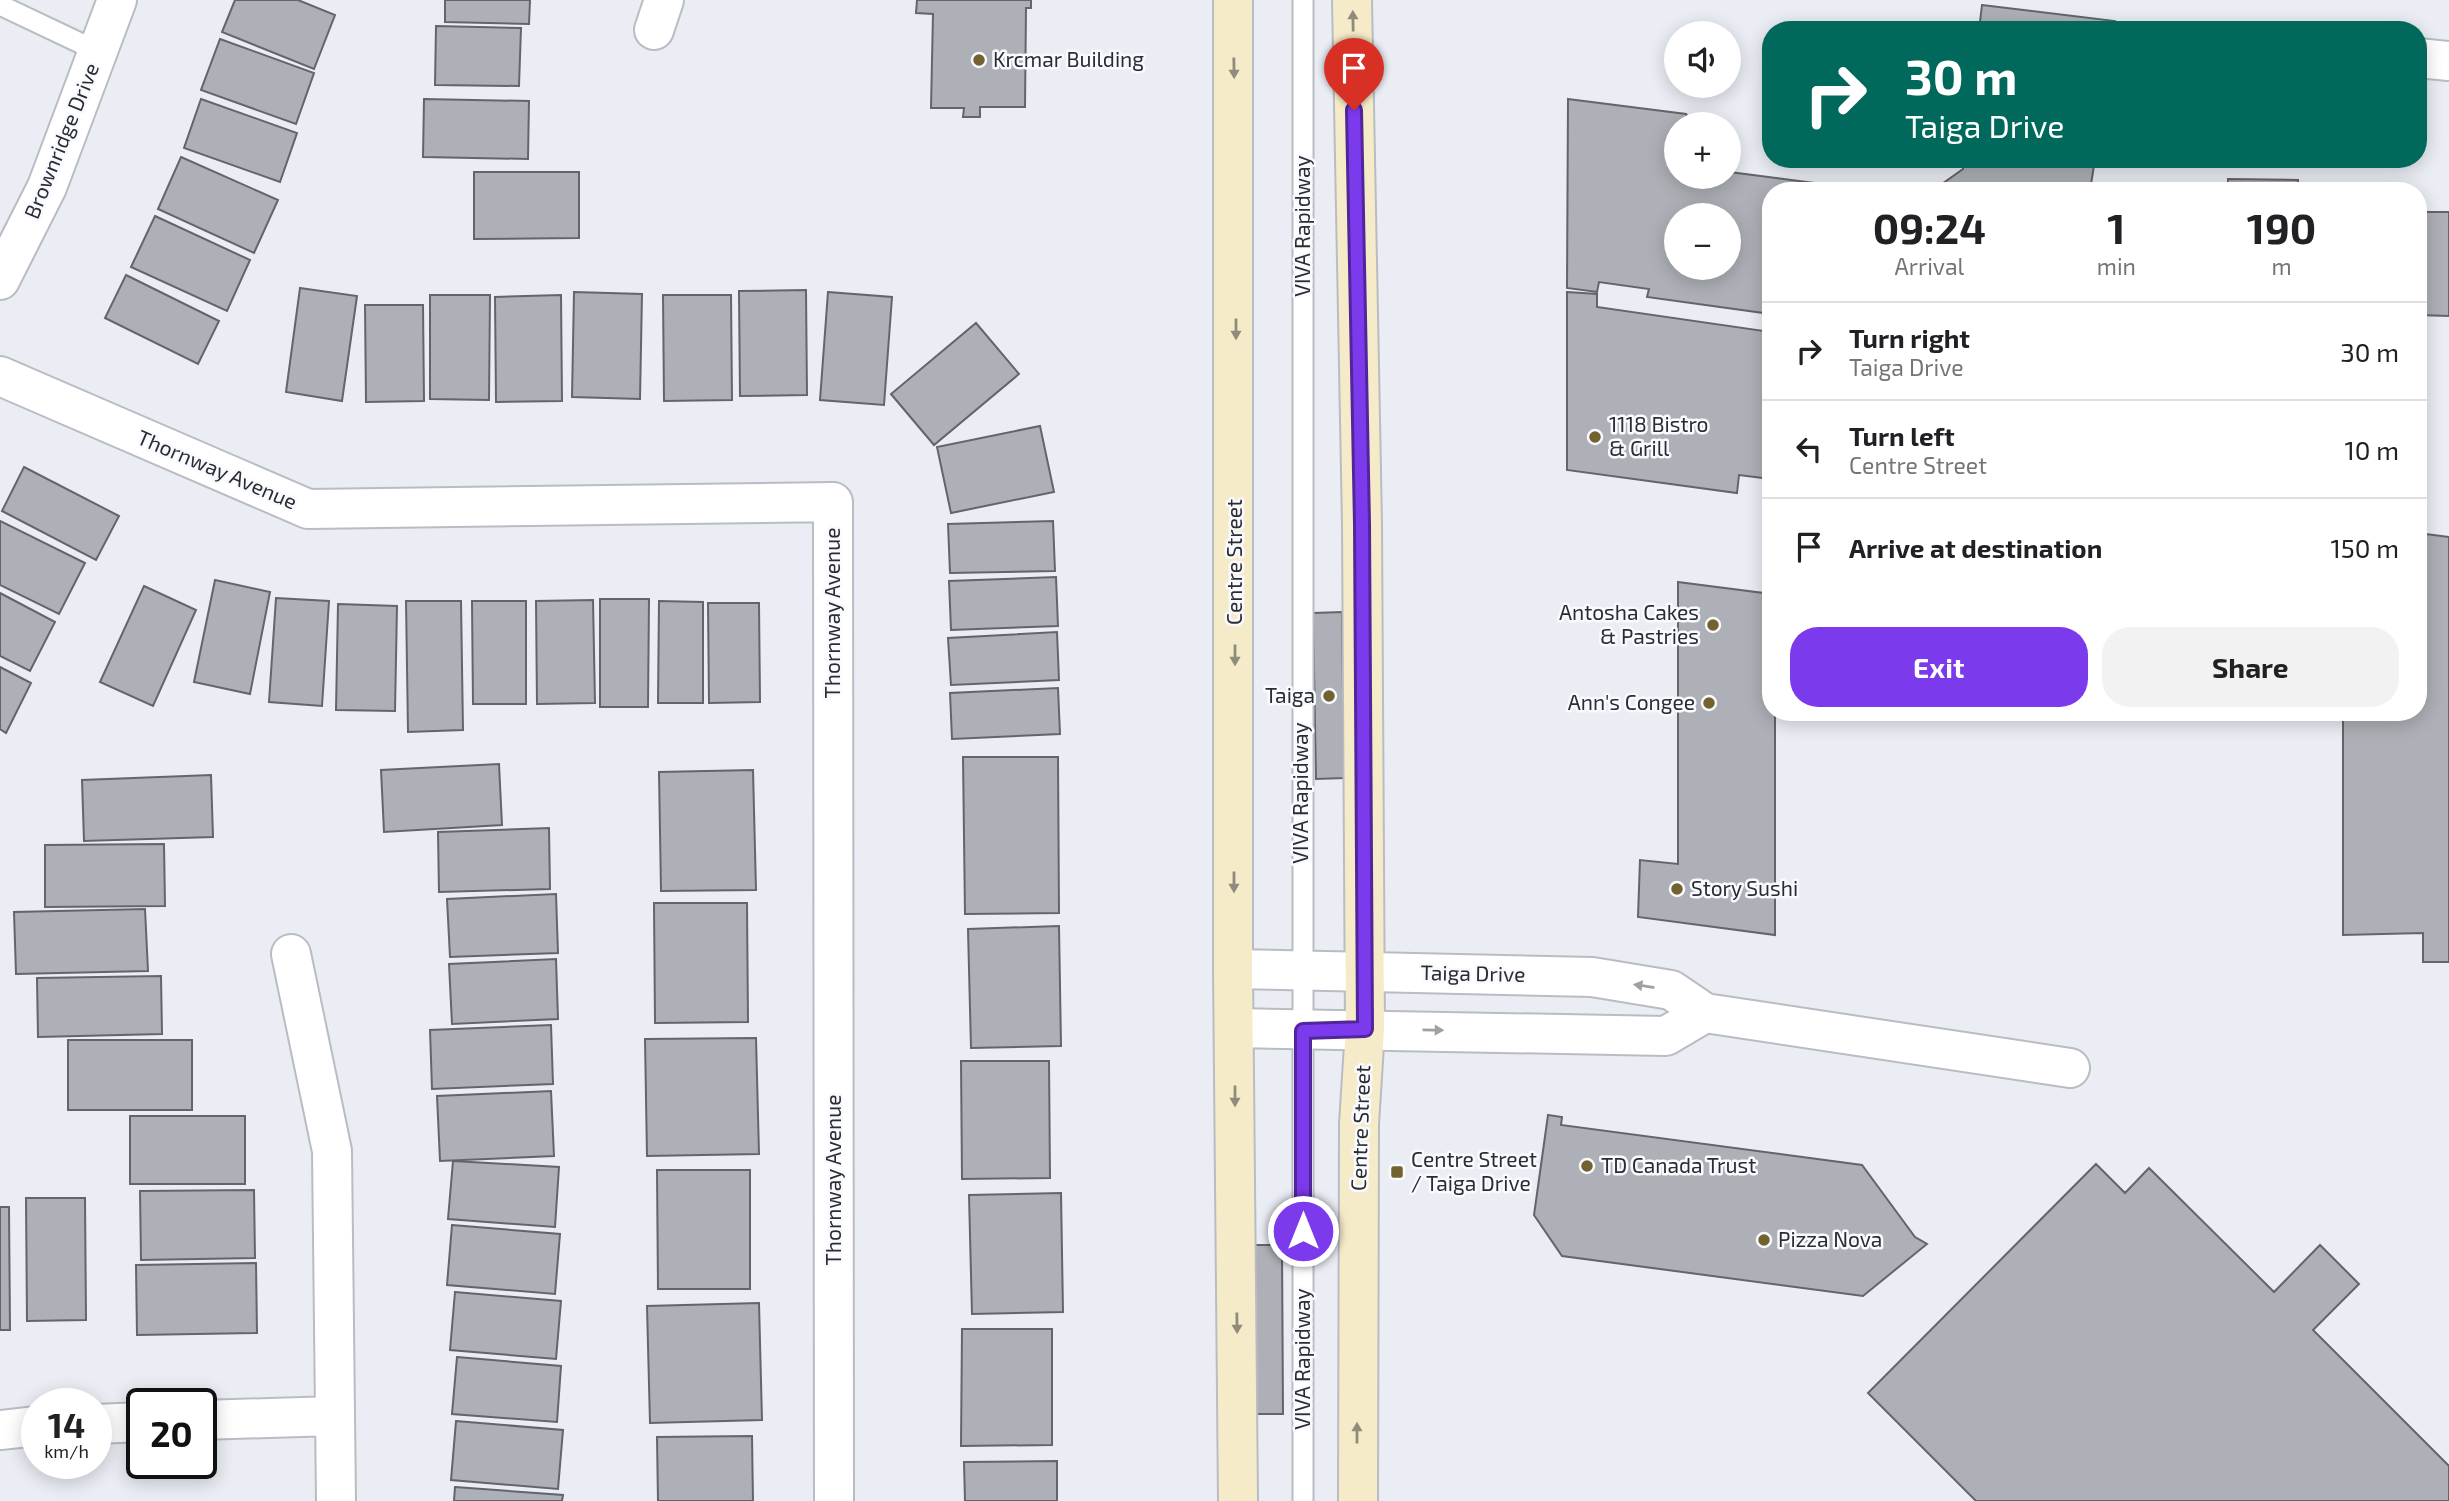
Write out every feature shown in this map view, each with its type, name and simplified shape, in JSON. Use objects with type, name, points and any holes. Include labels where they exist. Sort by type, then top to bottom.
[{"type":"main road","name":"Centre Street","points":[[1233,0],[1236,261],[1233,969],[1238,1501]]},
{"type":"main road","name":"Centre Street","points":[[1352,0],[1362,524],[1365,972],[1365,1029],[1359,1124],[1358,1501]]},
{"type":"street","name":"Brownridge Drive","points":[[0,280],[47,187],[117,0]]},
{"type":"street","points":[[2427,59],[2449,61]]},
{"type":"street","name":"Thornway Avenue","points":[[0,376],[308,509],[833,502],[834,1501]]},
{"type":"street","points":[[290,954],[332,1151],[336,1501]]},
{"type":"street","name":"Taiga Drive","points":[[1233,969],[1592,977],[1671,990],[1704,1013],[2070,1068]]},
{"type":"street","points":[[1234,1028],[1666,1036],[1704,1013]]},
{"type":"street","points":[[217,1420],[334,1416]]},
{"type":"street","points":[[0,1430],[21,1428]]},
{"type":"lane","name":"VIVA Rapidway","points":[[1303,0],[1303,1501]]},
{"type":"lane","points":[[0,5],[99,52]]},
{"type":"building","points":[[235,0],[298,0],[335,15],[314,69],[222,32]]},
{"type":"building","points":[[445,0],[530,0],[529,24],[445,22]]},
{"type":"building","name":"Krcmar Building","points":[[917,0],[1031,0],[1031,8],[1026,8],[1025,107],[980,107],[980,117],[963,117],[964,108],[931,108],[933,14],[916,13]]},
{"type":"building","points":[[1982,5],[2115,21],[1980,21]]},
{"type":"building","points":[[436,26],[521,28],[519,86],[435,85]]},
{"type":"building","points":[[220,39],[314,73],[296,124],[201,90]]},
{"type":"building","points":[[201,99],[297,133],[280,182],[184,148]]},
{"type":"building","points":[[424,99],[529,101],[528,159],[423,157]]},
{"type":"building","points":[[1568,99],[1670,112],[1664,112],[1664,189],[1741,189],[1741,174],[1806,182],[1762,182],[1762,313],[1647,297],[1649,289],[1599,282],[1597,292],[1567,288]]},
{"type":"building","points":[[181,157],[278,200],[254,253],[158,209]]},
{"type":"building","points":[[2094,168],[2091,182],[1945,182],[1963,169]]},
{"type":"building","points":[[474,172],[579,172],[579,238],[474,239]]},
{"type":"building","points":[[2228,179],[2298,180],[2298,182],[2228,182]]},
{"type":"building","points":[[2427,212],[2449,212],[2449,316],[2427,315]]},
{"type":"building","points":[[155,216],[250,260],[227,311],[131,267]]},
{"type":"building","points":[[126,275],[219,321],[198,364],[105,318]]},
{"type":"building","points":[[300,288],[357,296],[342,401],[286,392]]},
{"type":"building","points":[[806,290],[807,395],[740,396],[739,291]]},
{"type":"building","points":[[574,292],[642,294],[640,399],[572,397]]},
{"type":"building","points":[[828,292],[892,297],[884,405],[820,400]]},
{"type":"building","points":[[1567,292],[1597,294],[1597,307],[1762,331],[1762,478],[1739,475],[1737,493],[1567,470]]},
{"type":"building","points":[[430,295],[490,295],[489,400],[430,399]]},
{"type":"building","points":[[561,295],[562,401],[496,402],[495,297]]},
{"type":"building","points":[[663,295],[731,295],[732,400],[664,401]]},
{"type":"building","points":[[365,305],[423,305],[424,401],[366,402]]},
{"type":"building","points":[[976,323],[1019,374],[934,445],[891,394]]},
{"type":"building","points":[[1040,426],[1054,492],[951,513],[937,447]]},
{"type":"building","points":[[24,467],[119,516],[96,560],[2,511]]},
{"type":"building","points":[[0,521],[85,563],[59,614],[0,585]]},
{"type":"building","points":[[1053,521],[1055,571],[950,573],[948,524]]},
{"type":"building","points":[[2427,534],[2449,537],[2449,962],[2423,962],[2423,933],[2343,935],[2343,721],[2427,721]]},
{"type":"building","points":[[1056,577],[1058,626],[951,630],[949,581]]},
{"type":"building","points":[[215,580],[270,592],[250,694],[194,682]]},
{"type":"building","points":[[1678,582],[1762,593],[1762,721],[1775,721],[1775,935],[1638,917],[1640,860],[1678,864]]},
{"type":"building","points":[[144,586],[196,610],[153,706],[100,682]]},
{"type":"building","points":[[0,593],[55,622],[30,671],[0,656]]},
{"type":"building","points":[[276,598],[329,601],[322,706],[269,702]]},
{"type":"building","points":[[600,599],[649,599],[648,707],[600,707]]},
{"type":"building","points":[[593,600],[595,703],[537,704],[536,601]]},
{"type":"building","points":[[406,601],[461,601],[463,730],[408,732]]},
{"type":"building","points":[[472,601],[526,601],[526,704],[473,704]]},
{"type":"building","points":[[659,601],[703,602],[703,703],[658,703]]},
{"type":"building","points":[[708,603],[759,603],[760,702],[709,703]]},
{"type":"building","points":[[338,604],[397,606],[395,711],[336,710]]},
{"type":"building","name":"Taiga","points":[[1342,612],[1344,778],[1316,779],[1313,613]]},
{"type":"building","points":[[1057,632],[1059,680],[951,685],[948,638]]},
{"type":"building","points":[[0,667],[31,683],[6,733],[0,729]]},
{"type":"building","points":[[1058,688],[1060,734],[952,739],[950,693]]},
{"type":"building","points":[[963,757],[1058,757],[1059,913],[965,914]]},
{"type":"building","points":[[499,764],[502,825],[384,832],[381,770]]},
{"type":"building","points":[[753,770],[756,890],[661,891],[659,772]]},
{"type":"building","points":[[211,775],[213,837],[84,841],[82,780]]},
{"type":"building","points":[[549,828],[550,889],[439,892],[438,832]]},
{"type":"building","points":[[164,844],[165,906],[45,907],[45,845]]},
{"type":"building","points":[[556,894],[558,953],[450,957],[447,899]]},
{"type":"building","points":[[654,903],[747,903],[748,1022],[655,1023]]},
{"type":"building","points":[[145,909],[148,971],[16,974],[14,912]]},
{"type":"building","points":[[1059,926],[1061,1046],[971,1048],[968,929]]},
{"type":"building","points":[[556,959],[558,1019],[452,1024],[449,964]]},
{"type":"building","points":[[161,976],[162,1034],[38,1037],[37,978]]},
{"type":"building","points":[[551,1025],[553,1084],[432,1089],[430,1030]]},
{"type":"building","points":[[756,1038],[759,1154],[647,1156],[645,1039]]},
{"type":"building","points":[[68,1040],[192,1040],[192,1110],[68,1110]]},
{"type":"building","points":[[961,1061],[1049,1061],[1050,1178],[962,1179]]},
{"type":"building","points":[[551,1091],[554,1156],[440,1161],[437,1096]]},
{"type":"building","points":[[1548,1115],[1562,1117],[1561,1125],[1862,1165],[1915,1237],[1927,1244],[1863,1296],[1562,1256],[1534,1215]]},
{"type":"building","points":[[130,1116],[245,1116],[245,1184],[130,1184]]},
{"type":"building","points":[[453,1161],[559,1167],[555,1227],[448,1219]]},
{"type":"building","points":[[2096,1164],[2125,1193],[2149,1168],[2274,1292],[2320,1245],[2359,1284],[2313,1330],[2449,1466],[2449,1501],[1976,1501],[1868,1393]]},
{"type":"building","points":[[657,1170],[750,1170],[750,1289],[658,1289]]},
{"type":"building","points":[[254,1190],[255,1258],[141,1260],[140,1191]]},
{"type":"building","points":[[1061,1193],[1063,1312],[972,1314],[969,1195]]},
{"type":"building","points":[[26,1198],[85,1198],[86,1320],[27,1321]]},
{"type":"building","points":[[0,1207],[9,1207],[10,1330],[0,1330]]},
{"type":"building","points":[[452,1225],[560,1234],[555,1294],[447,1285]]},
{"type":"building","points":[[1255,1245],[1282,1245],[1283,1414],[1256,1414]]},
{"type":"building","points":[[256,1263],[257,1333],[137,1335],[136,1265]]},
{"type":"building","points":[[455,1292],[561,1301],[556,1359],[450,1350]]},
{"type":"building","points":[[759,1303],[762,1420],[650,1423],[647,1306]]},
{"type":"building","points":[[962,1329],[1052,1329],[1052,1445],[961,1446]]},
{"type":"building","points":[[457,1357],[561,1366],[557,1422],[452,1414]]},
{"type":"building","points":[[456,1421],[563,1430],[558,1489],[451,1480]]},
{"type":"building","points":[[752,1436],[753,1501],[658,1501],[657,1437]]},
{"type":"building","points":[[1057,1461],[1057,1501],[965,1501],[964,1462]]},
{"type":"building","points":[[455,1487],[563,1495],[562,1501],[454,1501]]},
{"type":"place","name":"Krcmar Building","points":[[979,60]]},
{"type":"place","name":"1118 Bistro & Grill","points":[[1595,437]]},
{"type":"place","name":"Antosha Cakes & Pastries","points":[[1713,625]]},
{"type":"place","name":"Taiga","points":[[1329,696]]},
{"type":"place","name":"Ann's Congee","points":[[1709,703]]},
{"type":"place","name":"Story Sushi","points":[[1677,889]]},
{"type":"place","name":"TD Canada Trust","points":[[1587,1166]]},
{"type":"place","name":"Centre Street / Taiga Drive","points":[[1397,1172]]},
{"type":"place","name":"Pizza Nova","points":[[1764,1240]]},
{"type":"route","points":[[1303,1231],[1303,1031],[1365,1029],[1362,524],[1354,110]]}]
